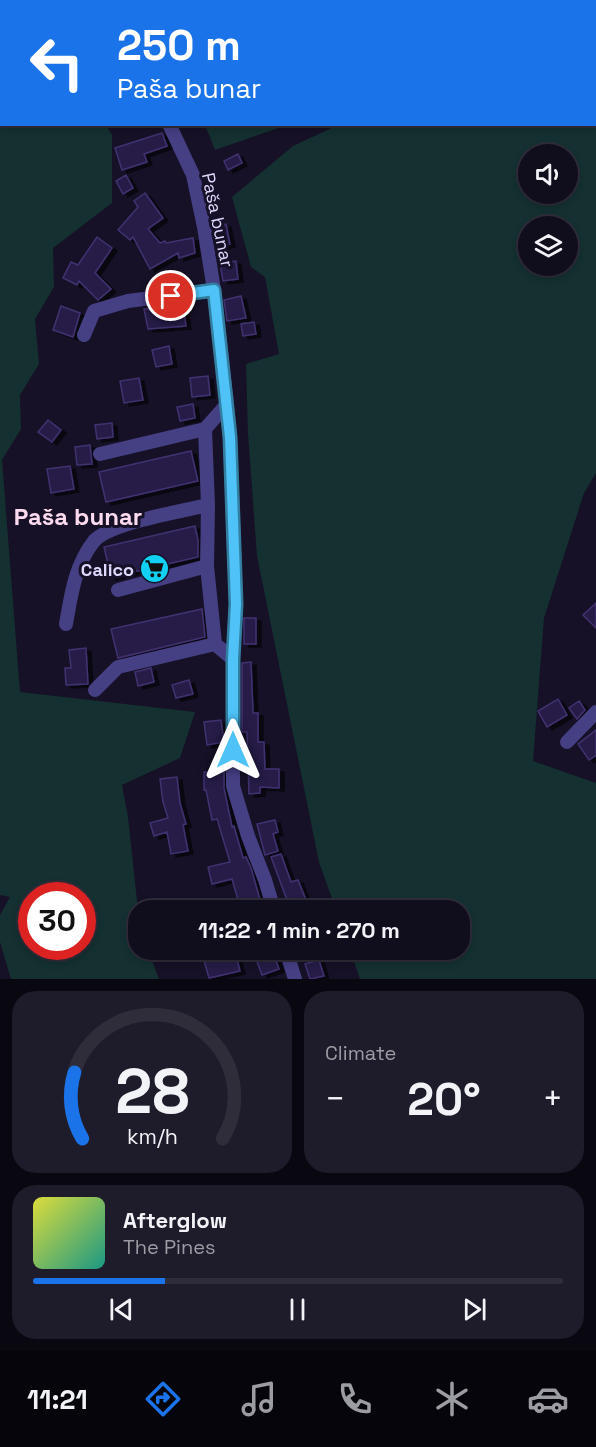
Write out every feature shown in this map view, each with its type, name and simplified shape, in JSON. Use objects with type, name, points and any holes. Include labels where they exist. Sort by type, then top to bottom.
[{"type":"street","name":"Paša bunar","points":[[170,126],[193,175],[204,227],[227,404],[236,604],[233,659],[233,786],[271,900]]},
{"type":"street","name":"Paša bunar","points":[[84,335],[94,311],[128,301],[214,290]]},
{"type":"street","points":[[100,454],[205,429],[227,404]]},
{"type":"street","points":[[205,429],[208,505],[207,566],[215,644],[233,659]]},
{"type":"street","points":[[66,624],[72,589],[80,565],[96,540],[121,525],[208,505]]},
{"type":"street","points":[[118,591],[207,566]]},
{"type":"street","points":[[95,690],[118,667],[215,644]]},
{"type":"street","points":[[567,742],[596,712]]},
{"type":"street","points":[[289,960],[295,979]]},
{"type":"green space","points":[[0,126],[107,126],[112,135],[112,203],[53,248],[54,287],[35,319],[39,364],[20,395],[21,429],[2,460],[20,692],[195,712],[180,758],[122,785],[128,817],[137,900],[128,900],[128,960],[152,960],[159,979],[11,979],[0,942],[0,915],[10,897],[0,895]]},
{"type":"green space","points":[[205,126],[284,126],[215,150]]},
{"type":"green space","points":[[336,126],[596,126],[596,473],[584,493],[544,618],[533,761],[596,783],[596,979],[360,979],[353,960],[470,960],[470,900],[332,900],[319,862],[257,556],[248,434],[246,364],[279,354],[265,277],[251,267],[232,197],[293,146]]},
{"type":"building","points":[[162,133],[167,146],[144,154],[147,162],[122,170],[115,148]]},
{"type":"building","points":[[238,154],[242,163],[228,170],[224,161]]},
{"type":"building","points":[[126,175],[133,188],[123,194],[116,181]]},
{"type":"building","points":[[145,193],[163,218],[148,229],[160,243],[193,238],[195,253],[179,258],[178,253],[150,269],[133,237],[130,240],[118,230],[138,207],[134,201]]},
{"type":"building","points":[[226,224],[230,244],[219,247],[214,226]]},
{"type":"building","points":[[97,237],[112,248],[95,273],[111,289],[98,300],[79,281],[77,285],[63,278],[71,262],[78,265]]},
{"type":"building","points":[[236,261],[238,279],[223,281],[220,263]]},
{"type":"building","points":[[241,296],[246,318],[227,321],[224,300]]},
{"type":"building","points":[[61,306],[80,313],[73,337],[53,330]]},
{"type":"building","points":[[157,308],[158,315],[184,311],[186,326],[148,329],[144,309]]},
{"type":"building","points":[[254,322],[256,334],[243,336],[241,324]]},
{"type":"building","points":[[169,346],[172,364],[156,367],[152,350]]},
{"type":"building","points":[[208,376],[210,395],[192,397],[190,378]]},
{"type":"building","points":[[139,378],[143,400],[124,403],[120,381]]},
{"type":"building","points":[[193,404],[195,418],[180,421],[177,407]]},
{"type":"building","points":[[48,420],[61,430],[52,442],[38,432]]},
{"type":"building","points":[[112,423],[113,437],[97,439],[95,425]]},
{"type":"building","points":[[90,445],[92,464],[77,465],[75,447]]},
{"type":"building","points":[[191,451],[198,481],[106,502],[99,472]]},
{"type":"building","points":[[70,466],[74,489],[51,493],[47,469]]},
{"type":"building","points":[[195,526],[198,557],[111,577],[104,547]]},
{"type":"building","points":[[596,603],[596,628],[583,615]]},
{"type":"building","points":[[202,609],[205,637],[118,658],[111,629]]},
{"type":"building","points":[[244,618],[256,618],[256,644],[244,644]]},
{"type":"building","points":[[86,648],[88,684],[66,685],[65,668],[71,668],[69,650]]},
{"type":"building","points":[[251,662],[253,713],[258,713],[258,742],[264,742],[265,769],[279,769],[279,788],[260,787],[260,793],[249,794],[247,732],[242,732],[242,663]]},
{"type":"building","points":[[151,668],[154,682],[138,686],[135,672]]},
{"type":"building","points":[[189,680],[193,694],[176,698],[172,685]]},
{"type":"building","points":[[558,699],[567,715],[547,727],[538,711]]},
{"type":"building","points":[[579,701],[585,710],[577,719],[569,708]]},
{"type":"building","points":[[221,720],[224,742],[207,745],[204,722]]},
{"type":"building","points":[[596,730],[596,755],[589,760],[578,744]]},
{"type":"building","points":[[224,771],[224,788],[232,827],[234,826],[243,858],[246,857],[251,868],[260,900],[238,900],[232,879],[212,884],[208,867],[230,862],[217,819],[212,820],[206,790],[204,790],[204,772]]},
{"type":"building","points":[[177,777],[180,803],[186,824],[183,825],[188,851],[171,854],[167,832],[154,836],[150,823],[168,818],[160,779]]},
{"type":"building","points":[[275,820],[278,832],[273,834],[278,851],[265,855],[257,824]]},
{"type":"building","points":[[281,854],[291,882],[298,880],[306,900],[287,900],[271,857]]},
{"type":"building","points":[[204,960],[237,960],[240,971],[209,978]]},
{"type":"building","points":[[256,960],[276,960],[279,969],[262,975]]},
{"type":"building","points":[[319,960],[324,976],[310,979],[305,964]]},
{"type":"place","name":"Calico","points":[[155,569]]},
{"type":"district","name":"Paša bunar","points":[[78,516]]},
{"type":"route","points":[[171,296],[214,290],[230,437],[236,604],[233,659],[233,750]]}]
